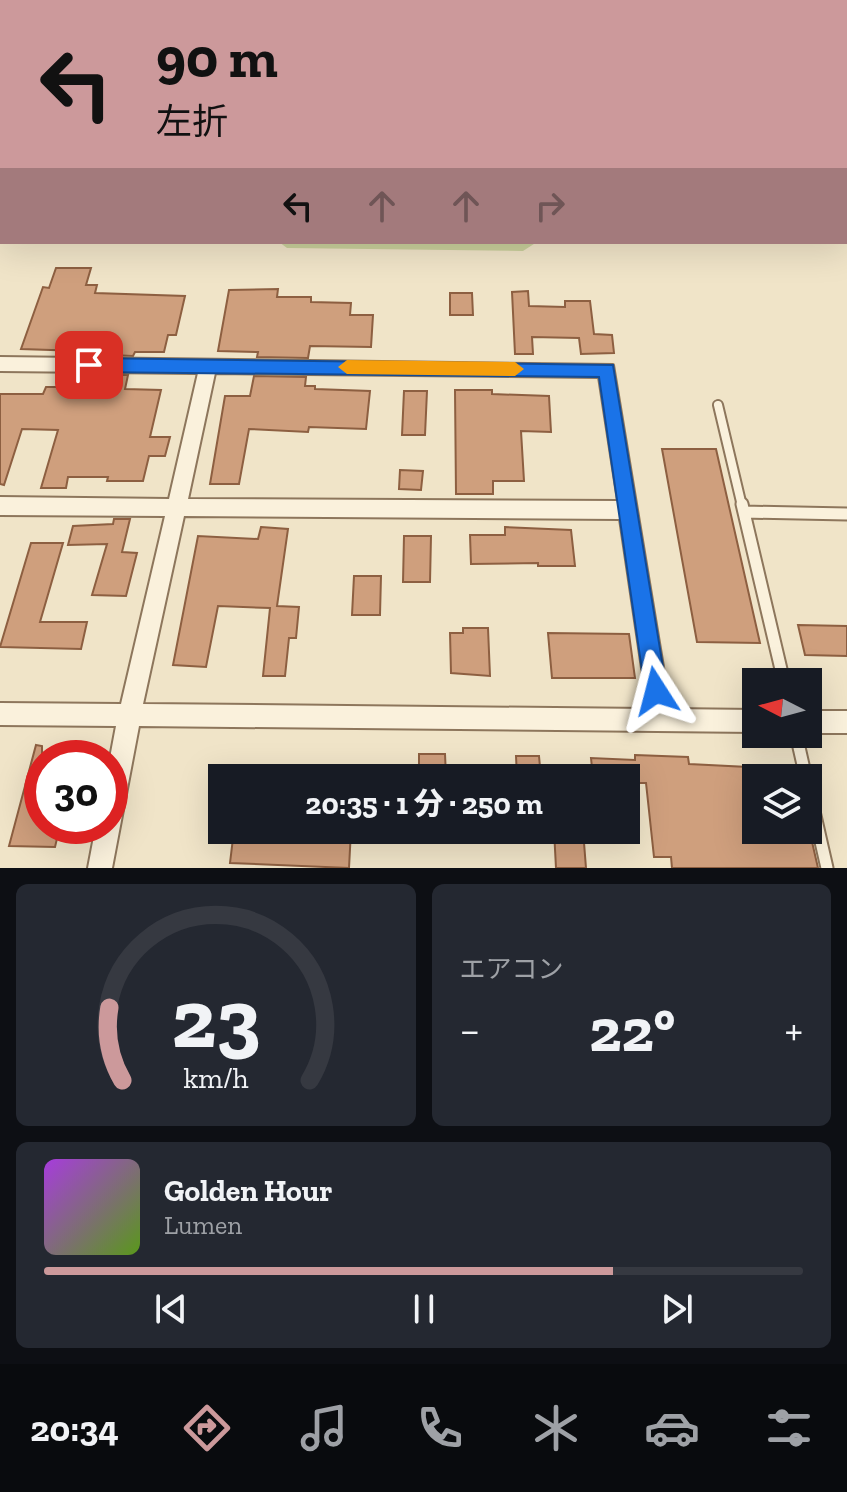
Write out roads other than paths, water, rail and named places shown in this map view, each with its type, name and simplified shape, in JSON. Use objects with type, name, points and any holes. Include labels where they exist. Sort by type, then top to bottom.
[{"type":"street","points":[[0,364],[607,370],[661,721]]},
{"type":"street","points":[[125,740],[208,366]]},
{"type":"street","points":[[0,506],[628,510]]},
{"type":"street","points":[[0,714],[742,721]]},
{"type":"street","points":[[822,722],[847,722]]},
{"type":"street","points":[[100,868],[105,844]]},
{"type":"lane","points":[[718,405],[781,668]]},
{"type":"lane","points":[[744,512],[847,514]]},
{"type":"lane","points":[[822,844],[827,868]]}]
